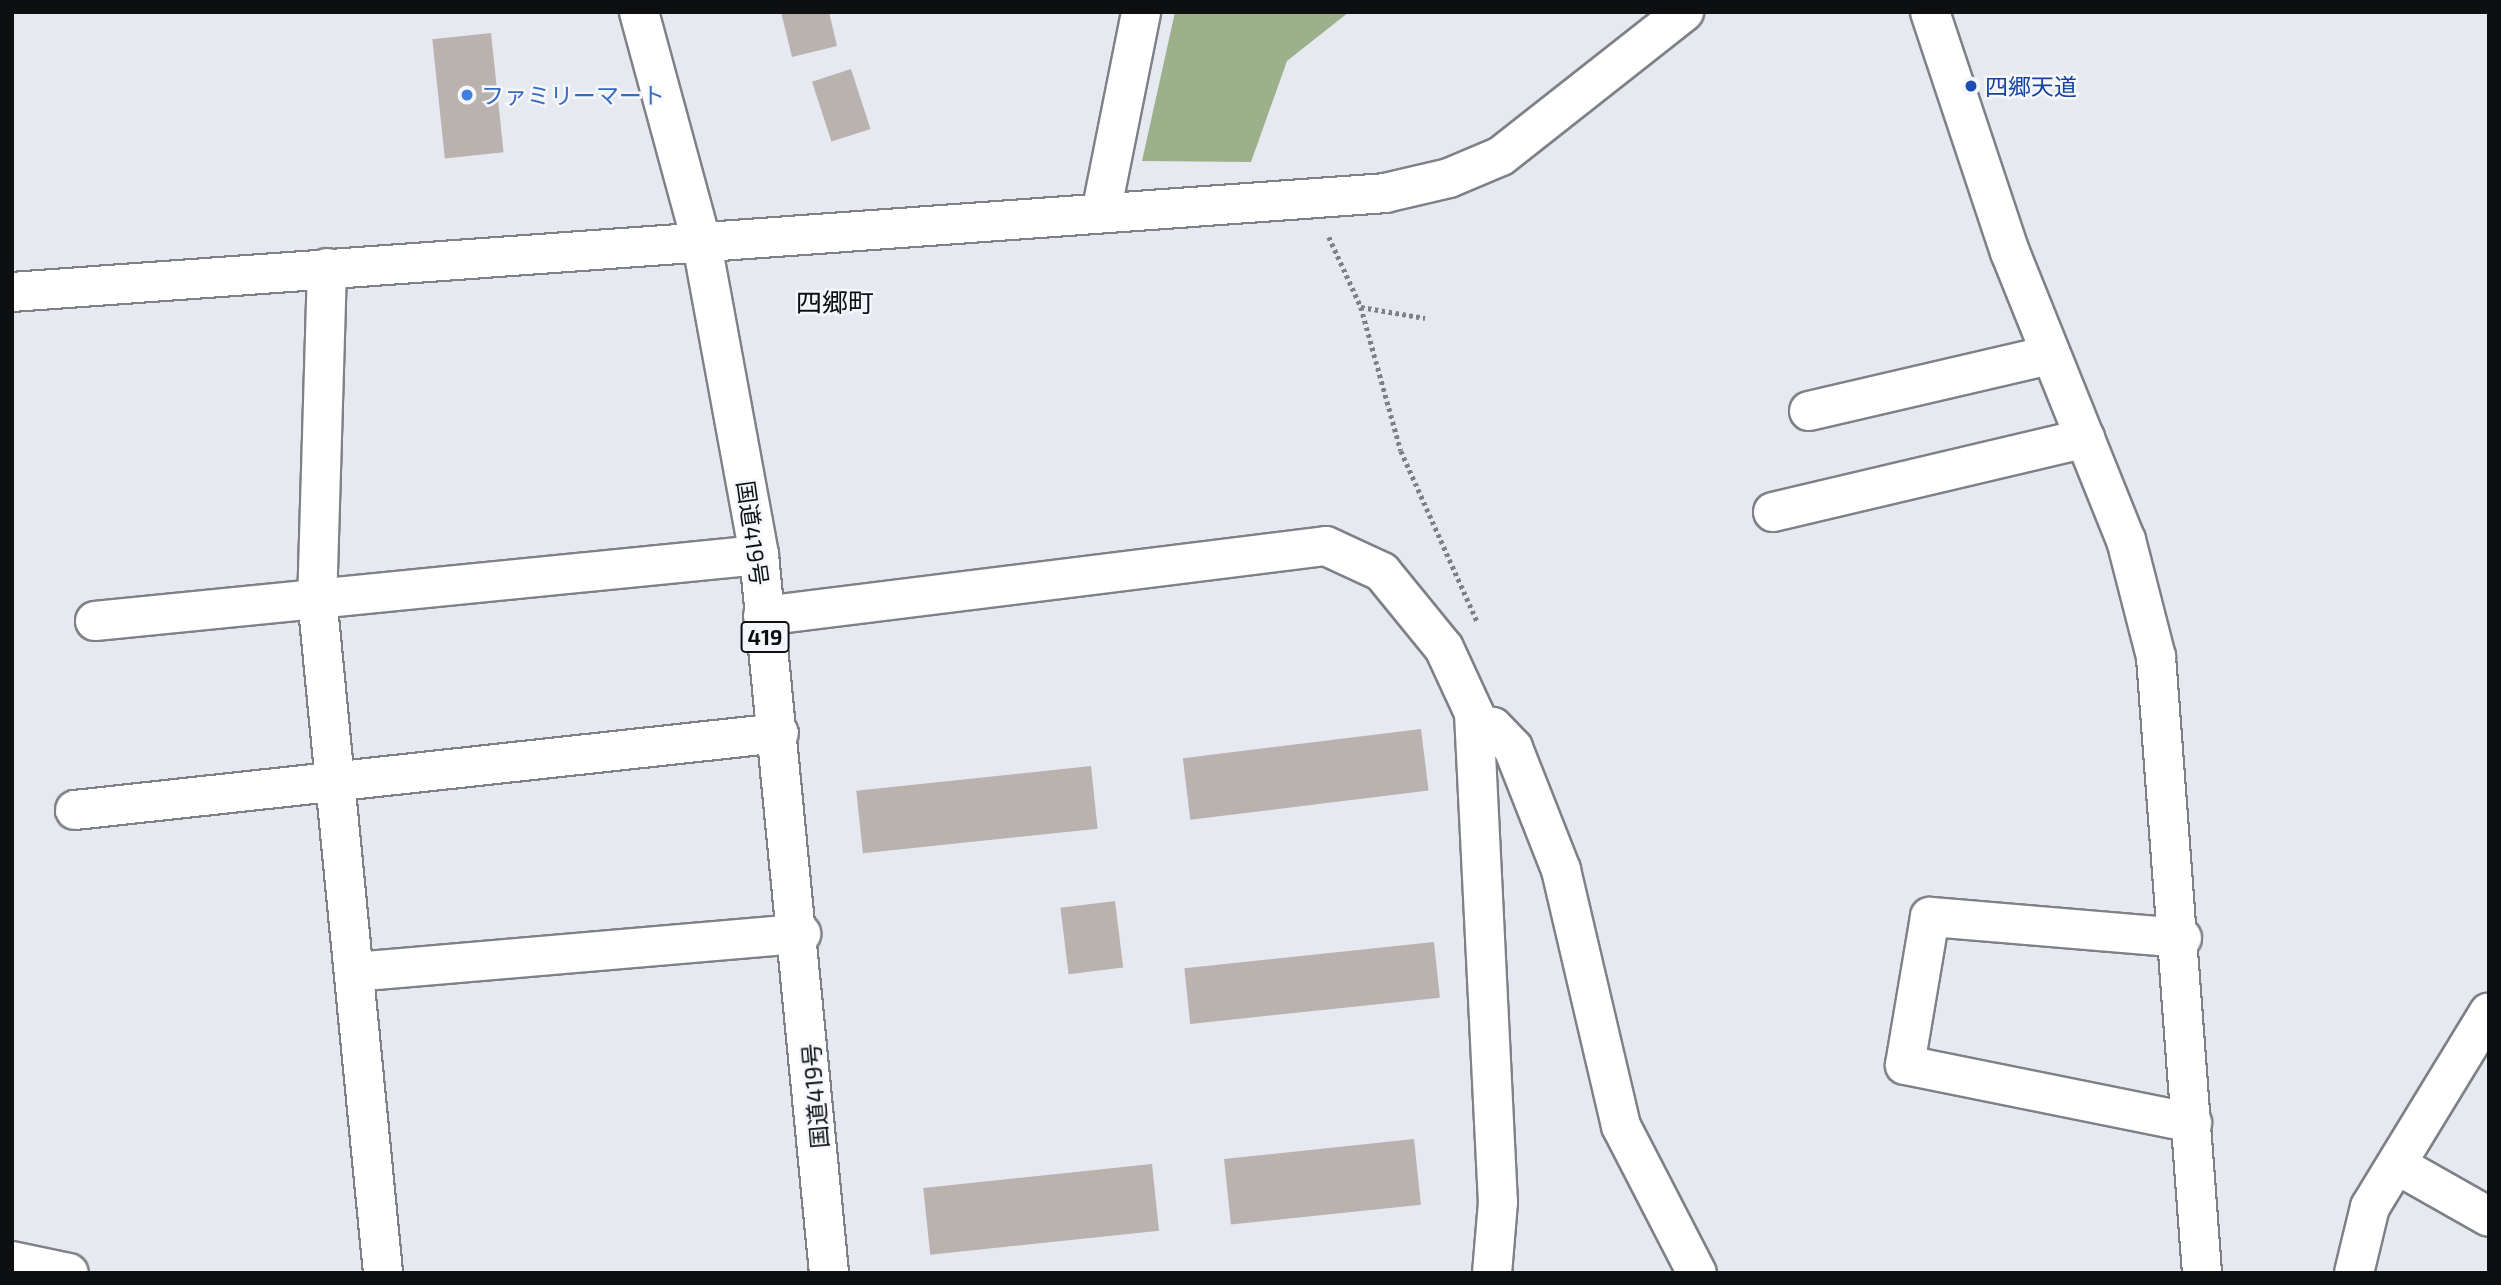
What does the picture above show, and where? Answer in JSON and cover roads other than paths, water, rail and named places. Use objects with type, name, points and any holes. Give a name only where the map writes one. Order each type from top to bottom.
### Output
[{"type":"main road","name":"国道419号","points":[[639,12],[702,244],[759,555],[763,617],[801,934],[829,1273]]},
{"type":"main road","points":[[1101,213],[1141,12]]},
{"type":"main road","points":[[12,292],[1101,213],[1322,202],[1449,178],[1501,156],[1684,12]]},
{"type":"main road","points":[[1930,12],[1959,114],[2049,355],[2126,540],[2156,657],[2182,938],[2202,1273]]},
{"type":"main road","points":[[327,268],[317,597],[332,783],[354,972],[383,1273]]},
{"type":"main road","points":[[1809,411],[2049,355]]},
{"type":"main road","points":[[1773,512],[2085,438]]},
{"type":"main road","points":[[763,617],[1326,546],[1382,572],[1444,648],[1475,723],[1498,1202],[1492,1273]]},
{"type":"main road","points":[[95,621],[759,555]]},
{"type":"main road","points":[[1475,723],[1493,727],[1513,748],[1561,870],[1621,1126],[1696,1273]]},
{"type":"main road","points":[[75,810],[779,733]]},
{"type":"main road","points":[[2182,938],[1930,917],[1905,1065],[2192,1123]]},
{"type":"main road","points":[[354,972],[801,934]]},
{"type":"main road","points":[[2354,1273],[2370,1207],[2399,1166],[2489,1012]]},
{"type":"main road","points":[[2399,1166],[2489,1217]]},
{"type":"main road","points":[[12,1261],[69,1273]]},
{"type":"place","name":"四郷天道","points":[[1971,86]]},
{"type":"place","name":"ファミリーマート","points":[[467,95]]},
{"type":"district","name":"四郷町","points":[[835,302]]}]
